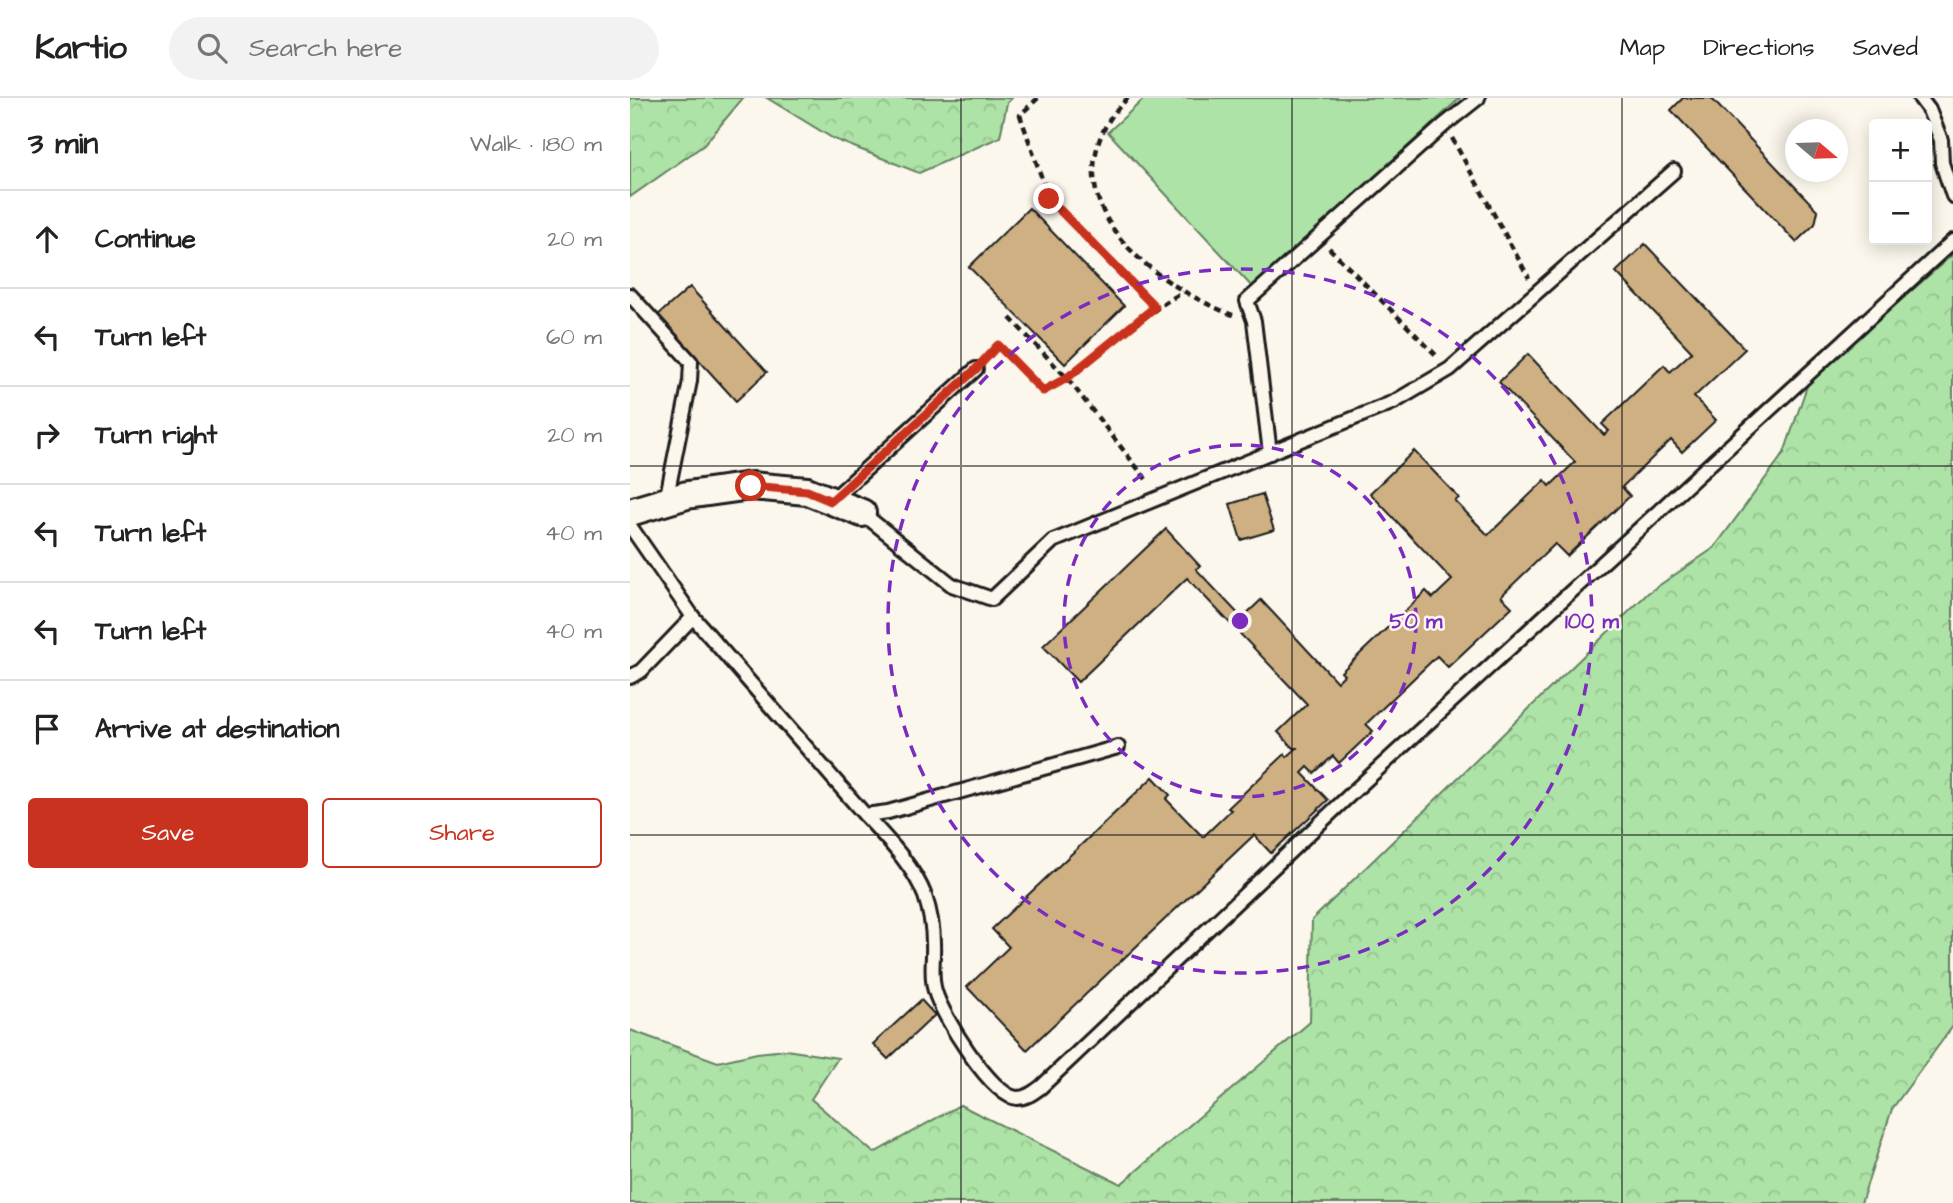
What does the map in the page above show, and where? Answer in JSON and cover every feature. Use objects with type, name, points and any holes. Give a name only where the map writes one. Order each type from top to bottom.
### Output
[{"type":"street","points":[[630,512],[687,495],[751,486],[807,491],[862,513]]},
{"type":"lane","points":[[1270,453],[1254,321],[1247,301],[1444,125],[1478,98]]},
{"type":"lane","points":[[1920,98],[1929,110],[1941,140],[1942,163],[1953,196]]},
{"type":"lane","points":[[862,513],[952,584],[992,599],[1053,541],[1394,402],[1450,369],[1674,172]]},
{"type":"lane","points":[[630,526],[693,617],[911,871],[924,895],[931,919],[931,971],[935,994],[965,1047],[990,1082],[1006,1095],[1017,1098],[1028,1096],[1041,1087],[1353,792],[1953,241]]},
{"type":"lane","points":[[630,295],[691,362],[690,381],[666,502]]},
{"type":"lane","points":[[831,501],[976,369]]},
{"type":"lane","points":[[630,677],[641,671],[693,617]]},
{"type":"lane","points":[[865,815],[888,812],[1118,747]]},
{"type":"path","points":[[1038,98],[1020,115],[1049,199],[1155,307]]},
{"type":"path","points":[[1128,98],[1106,123],[1097,144],[1093,173],[1098,200],[1112,229],[1154,272],[1222,310],[1254,321]]},
{"type":"path","points":[[1444,125],[1536,291]]},
{"type":"path","points":[[1319,237],[1450,369]]},
{"type":"path","points":[[976,369],[998,345],[1043,391],[1067,378],[1155,307],[1184,291]]},
{"type":"path","points":[[1010,318],[1067,378],[1159,497]]},
{"type":"green space","points":[[630,98],[743,98],[704,145],[630,197]]},
{"type":"green space","points":[[767,98],[1012,98],[1007,103],[1000,137],[919,173],[834,139]]},
{"type":"green space","points":[[1145,98],[1460,98],[1254,289],[1108,132]]},
{"type":"green space","points":[[1953,254],[1953,1026],[1892,1109],[1861,1203],[630,1203],[630,1030],[718,1062],[786,1050],[838,1058],[811,1099],[874,1153],[960,1105],[1121,1184],[1310,1022],[1312,920],[1648,593],[1714,548],[1784,453],[1808,383]]},
{"type":"building","points":[[1683,98],[1711,98],[1785,176],[1785,182],[1791,182],[1818,211],[1815,224],[1796,242],[1671,110]]},
{"type":"building","points":[[1029,208],[1124,306],[1065,364],[969,267]]},
{"type":"building","points":[[1645,244],[1745,349],[1694,397],[1716,420],[1682,452],[1671,440],[1622,487],[1630,496],[1567,556],[1555,544],[1501,596],[1512,607],[1448,667],[1437,656],[1366,724],[1373,731],[1339,763],[1333,756],[1314,773],[1308,767],[1302,773],[1328,800],[1271,853],[1254,835],[1027,1050],[967,987],[1009,947],[992,929],[1153,777],[1170,795],[1166,799],[1203,837],[1231,810],[1228,808],[1285,754],[1287,757],[1297,748],[1293,748],[1278,732],[1307,704],[1187,578],[1078,682],[1043,646],[1166,529],[1200,566],[1196,569],[1242,618],[1261,600],[1337,682],[1344,675],[1341,672],[1426,591],[1433,598],[1452,580],[1370,493],[1414,451],[1459,498],[1455,501],[1488,535],[1545,480],[1550,486],[1575,462],[1499,382],[1528,354],[1604,435],[1609,431],[1602,424],[1664,365],[1670,372],[1692,352],[1616,272]]},
{"type":"building","points":[[690,287],[767,372],[736,401],[658,315]]},
{"type":"building","points":[[1262,494],[1274,530],[1241,540],[1230,504]]},
{"type":"building","points":[[921,1000],[935,1015],[888,1059],[873,1044]]},
{"type":"route","points":[[751,486],[807,491],[831,501],[976,369],[998,345],[1043,391],[1067,378],[1155,307],[1049,199]]}]
